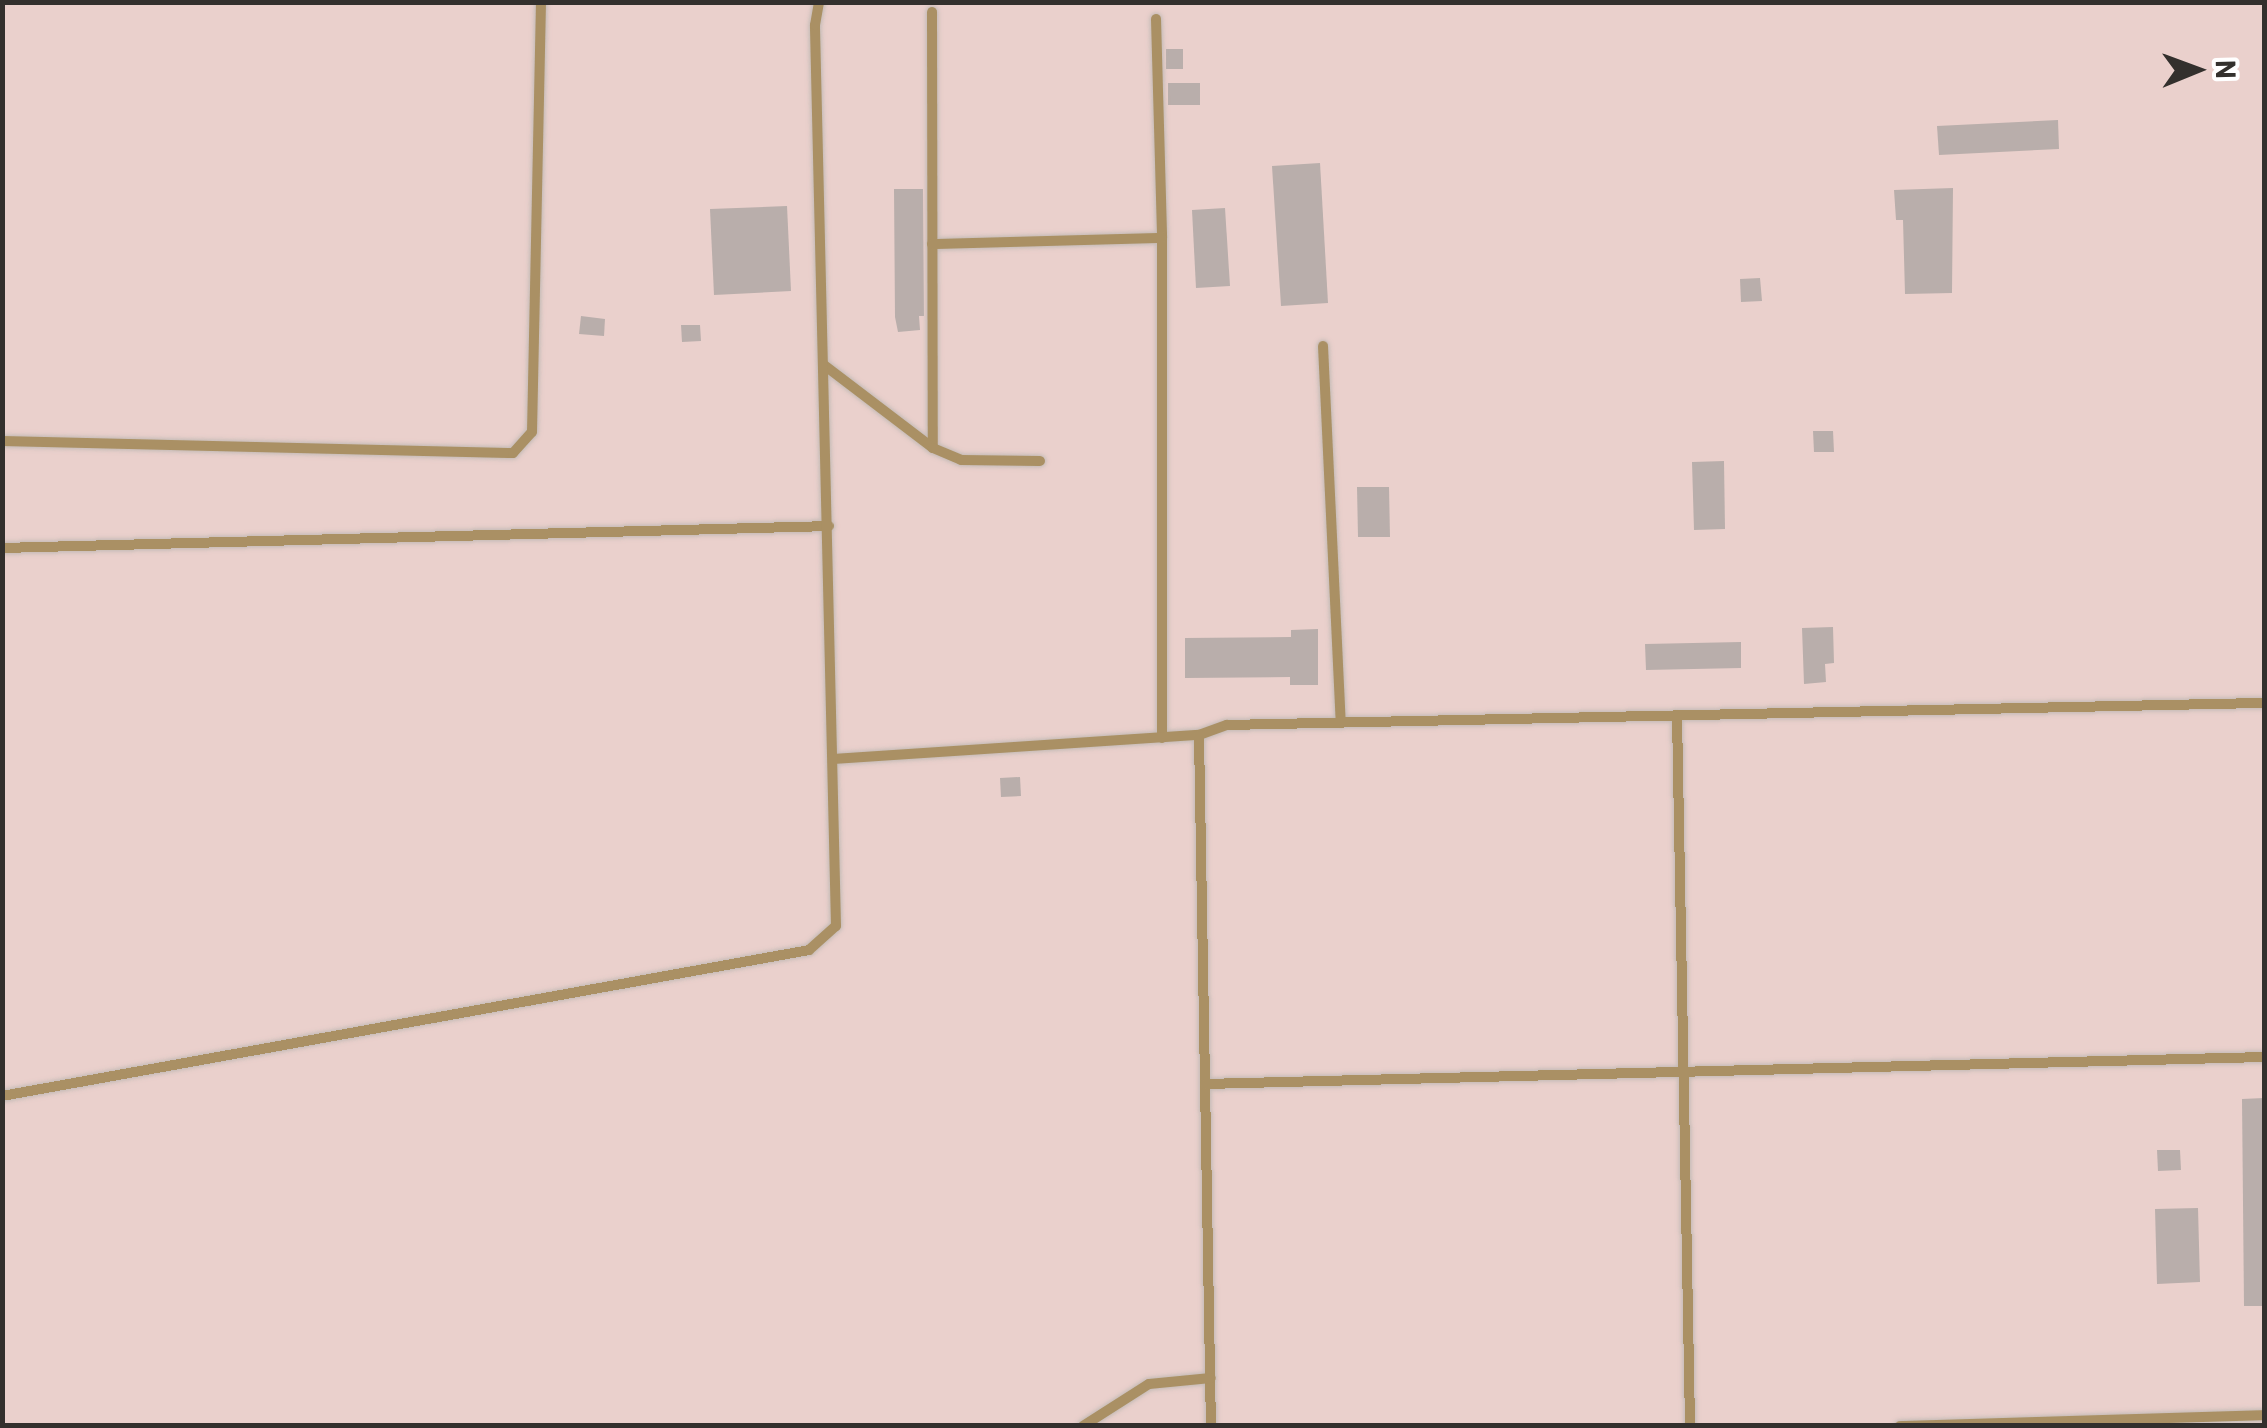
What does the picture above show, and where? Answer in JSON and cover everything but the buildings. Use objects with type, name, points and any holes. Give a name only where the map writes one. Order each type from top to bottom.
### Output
[{"type":"lane","points":[[2,442],[513,454],[532,432],[541,2]]},
{"type":"lane","points":[[2,1096],[809,950],[836,926],[815,25],[819,2]]},
{"type":"lane","points":[[932,12],[933,448]]},
{"type":"lane","points":[[1156,19],[1162,238],[1162,738]]},
{"type":"lane","points":[[932,244],[1162,238]]},
{"type":"lane","points":[[1323,346],[1341,722]]},
{"type":"lane","points":[[824,365],[933,448],[961,460],[1040,461]]},
{"type":"lane","points":[[2,548],[829,526]]},
{"type":"lane","points":[[833,759],[1199,736],[1227,724],[2264,704]]},
{"type":"lane","points":[[1677,715],[1690,1426]]},
{"type":"lane","points":[[1199,736],[1212,1426]]},
{"type":"lane","points":[[1206,1084],[2264,1057]]},
{"type":"lane","points":[[1082,1426],[1149,1384],[1210,1378]]},
{"type":"lane","points":[[1900,1426],[2250,1421],[2264,1416]]},
{"type":"shaded area","points":[[3,3],[2264,3],[2264,1425],[3,1425]]}]
